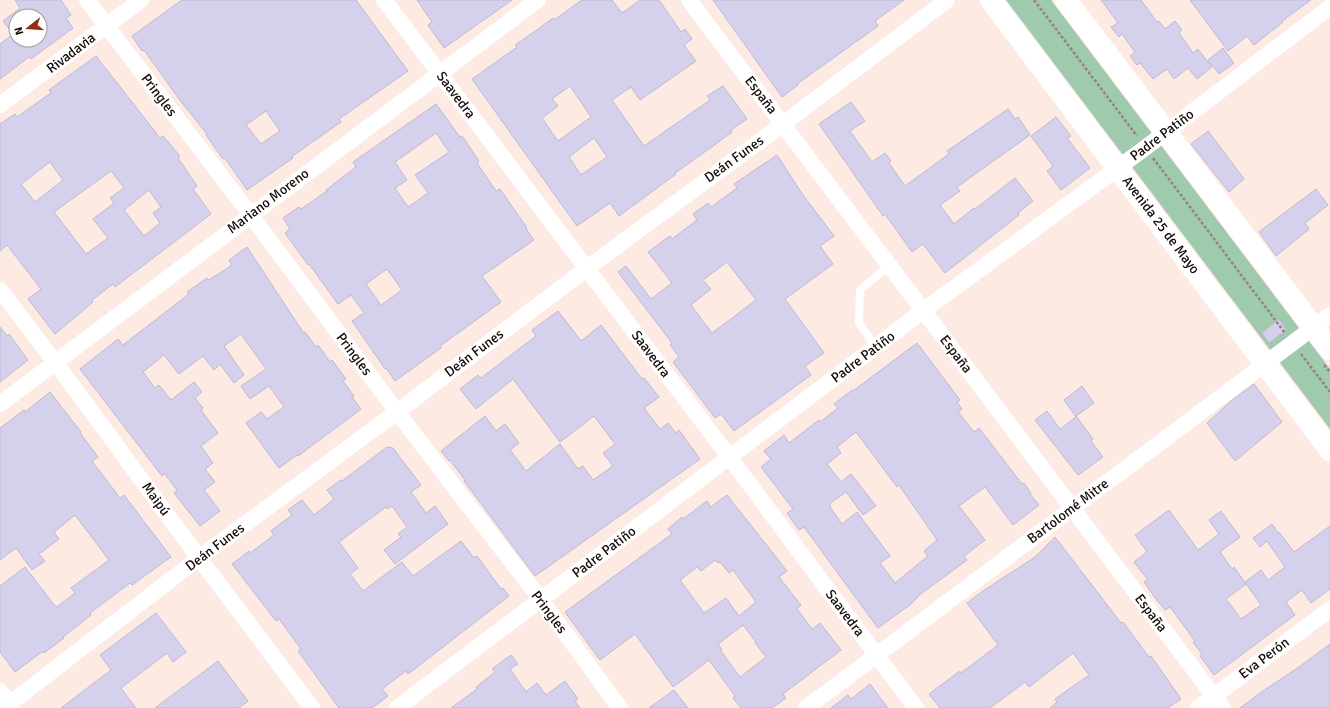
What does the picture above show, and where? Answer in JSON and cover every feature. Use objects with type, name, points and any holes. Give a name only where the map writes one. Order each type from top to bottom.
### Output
[{"type":"main road","name":"Avenida 25 de Mayo","points":[[991,0],[1330,450]]},
{"type":"main road","points":[[1066,0],[1166,132],[1322,321],[1330,349]]},
{"type":"street","name":"Pringles","points":[[87,0],[250,214],[620,708]]},
{"type":"street","name":"Rivadavia","points":[[0,105],[141,0]]},
{"type":"street","name":"Saavedra","points":[[384,0],[730,458],[916,708]]},
{"type":"street","name":"Mariano Moreno","points":[[0,404],[250,214],[538,0]]},
{"type":"street","name":"España","points":[[689,0],[1218,702]]},
{"type":"street","name":"Deán Funes","points":[[6,703],[397,412],[586,268],[783,124],[947,0]]},
{"type":"street","name":"Padre Patiño","points":[[397,708],[923,311],[1145,148],[1330,7]]},
{"type":"street","name":"Maipú","points":[[0,290],[312,708]]},
{"type":"street","name":"Bartolomé Mitre","points":[[806,708],[1322,321]]},
{"type":"street","name":"Eva Perón","points":[[1198,708],[1218,702],[1330,609]]},
{"type":"lane","points":[[876,347],[859,323],[860,290],[889,266]]},
{"type":"path","points":[[1034,0],[1330,392]]},
{"type":"green space","points":[[1006,0],[1051,0],[1330,369],[1330,429]]},
{"type":"building","points":[[15,0],[61,0],[71,15],[66,18],[73,28],[48,46],[48,8],[20,8]]},
{"type":"building","points":[[182,0],[356,0],[408,71],[339,119],[341,122],[247,190],[225,158],[223,159],[206,135],[207,134],[132,36]],"holes":[[[266,111],[280,131],[261,144],[246,125]]]},
{"type":"building","points":[[417,0],[512,0],[444,48],[428,25],[432,22]]},
{"type":"building","points":[[582,0],[612,0],[622,13],[640,0],[659,0],[681,32],[685,29],[692,39],[684,45],[696,61],[640,100],[631,87],[612,100],[644,146],[710,100],[707,96],[723,86],[747,119],[731,130],[732,132],[619,216],[610,203],[577,226],[472,79],[517,47],[515,45],[553,18],[554,20]],"holes":[[[570,86],[591,117],[558,141],[542,118],[558,106],[552,99]],[[594,138],[607,157],[581,175],[569,157]]]},
{"type":"building","points":[[713,0],[904,0],[875,21],[878,26],[797,84],[798,85],[782,97]]},
{"type":"building","points":[[1101,0],[1141,0],[1157,22],[1159,21],[1165,29],[1175,21],[1182,30],[1179,33],[1193,53],[1198,49],[1212,67],[1197,79],[1188,68],[1174,79],[1167,69],[1153,79],[1140,63],[1137,65],[1130,56],[1135,52],[1122,34],[1119,37],[1111,27],[1118,23]]},
{"type":"building","points":[[1190,0],[1311,0],[1282,21],[1283,22],[1254,45],[1247,36],[1228,51]]},
{"type":"building","points":[[8,17],[8,28],[3,21]]},
{"type":"building","points":[[8,38],[8,48],[46,48],[31,59],[29,57],[0,79],[0,44]]},
{"type":"building","points":[[1223,48],[1234,63],[1219,74],[1208,60]]},
{"type":"building","points":[[96,56],[160,138],[163,136],[180,156],[178,158],[197,186],[193,189],[211,214],[115,287],[113,284],[92,300],[93,302],[55,334],[28,299],[41,289],[7,245],[0,251],[0,124],[15,114],[17,117],[51,93],[49,90]],"holes":[[[50,162],[63,180],[35,202],[21,184]],[[111,171],[124,188],[110,198],[114,203],[93,219],[108,238],[86,254],[54,212]],[[149,190],[161,207],[153,213],[160,223],[144,236],[124,210]]]},
{"type":"building","points":[[851,102],[865,121],[850,131],[872,162],[885,153],[891,161],[889,163],[905,186],[949,154],[947,151],[1008,109],[1015,119],[1018,117],[1030,135],[957,187],[960,191],[940,205],[954,224],[1015,178],[1033,201],[1018,213],[1019,215],[945,273],[923,244],[912,252],[885,214],[883,216],[819,124]]},
{"type":"building","points":[[436,104],[460,137],[462,136],[479,161],[477,163],[496,191],[500,189],[534,240],[482,276],[501,302],[395,381],[352,321],[364,313],[351,295],[338,304],[285,233],[290,229],[283,218],[299,207],[301,209],[327,191],[326,190],[356,167],[353,162]],"holes":[[[436,133],[449,152],[415,175],[428,193],[408,207],[395,188],[407,180],[395,162]],[[387,269],[402,290],[381,305],[366,284]]]},
{"type":"building","points":[[1056,117],[1071,136],[1067,138],[1090,168],[1061,190],[1047,171],[1053,166],[1031,136]]},
{"type":"building","points":[[1208,131],[1244,179],[1229,192],[1191,144]]},
{"type":"building","points":[[777,155],[803,195],[834,236],[820,246],[833,264],[785,299],[824,353],[805,366],[811,375],[734,431],[721,414],[715,418],[673,362],[679,357],[670,345],[672,343],[618,272],[626,266],[651,299],[672,283],[648,252],[670,236],[672,239],[697,220],[693,214],[708,203],[711,207],[737,188],[734,184]],"holes":[[[727,262],[756,300],[712,333],[691,305],[711,289],[703,280]]]},
{"type":"building","points":[[1316,189],[1328,205],[1305,223],[1309,229],[1276,256],[1259,232]]},
{"type":"building","points":[[247,247],[303,332],[305,332],[316,347],[318,345],[330,362],[332,360],[346,379],[343,381],[361,409],[298,456],[297,455],[279,468],[246,423],[261,412],[267,419],[284,407],[269,386],[250,399],[241,386],[266,369],[241,334],[224,346],[244,375],[234,383],[220,364],[214,370],[203,356],[179,374],[164,355],[143,372],[155,388],[159,385],[171,400],[194,382],[202,392],[195,398],[203,408],[201,410],[218,433],[201,446],[213,463],[205,469],[215,482],[204,490],[220,511],[200,526],[174,493],[177,490],[164,473],[162,476],[80,369],[118,339],[123,345],[189,294],[187,292],[207,278],[209,280],[232,265],[229,260]]},
{"type":"building","points":[[558,311],[581,341],[601,325],[642,379],[644,378],[659,397],[644,408],[660,429],[668,423],[676,433],[679,430],[700,459],[535,576],[450,460],[449,461],[441,451],[485,416],[496,431],[505,424],[519,443],[510,450],[526,471],[560,444],[578,469],[583,466],[593,480],[613,466],[603,453],[615,444],[594,416],[560,442],[513,379],[476,409],[460,389],[478,375],[481,378],[536,336],[532,330]]},
{"type":"building","points":[[1279,319],[1286,330],[1269,343],[1262,333]]},
{"type":"building","points":[[0,327],[7,336],[9,334],[28,360],[0,382]]},
{"type":"building","points":[[917,343],[960,400],[957,402],[962,409],[958,412],[974,432],[979,428],[1022,484],[1024,483],[1031,493],[1030,494],[1039,505],[1013,525],[985,487],[959,506],[985,540],[964,556],[967,560],[878,628],[804,527],[799,530],[787,513],[793,509],[761,467],[771,459],[764,451],[784,435],[789,443],[819,420],[820,422],[838,408],[834,404],[852,390],[853,391]],"holes":[[[856,432],[897,487],[899,485],[937,540],[924,551],[928,556],[895,583],[880,563],[890,556],[857,512],[842,524],[829,504],[846,492],[863,515],[876,506],[851,474],[841,482],[827,464],[841,453],[837,447]]]},
{"type":"building","points":[[1254,384],[1282,422],[1235,461],[1207,423],[1231,401]]},
{"type":"building","points":[[1082,386],[1094,403],[1076,416],[1093,439],[1091,441],[1103,457],[1078,475],[1035,420],[1047,411],[1060,429],[1076,417],[1064,400]]},
{"type":"building","points":[[50,392],[98,457],[92,461],[120,498],[124,495],[171,557],[132,585],[130,583],[90,613],[91,615],[63,637],[64,638],[44,653],[43,651],[15,672],[0,652],[0,586],[25,567],[57,607],[75,593],[71,588],[109,560],[75,515],[54,532],[59,539],[39,554],[45,561],[32,570],[16,548],[0,560],[0,428],[24,410],[25,412]]},
{"type":"building","points":[[387,447],[393,448],[421,485],[411,492],[426,513],[435,506],[448,524],[395,564],[384,550],[401,537],[398,534],[407,527],[392,506],[388,509],[386,507],[339,542],[358,568],[350,574],[363,591],[402,562],[413,576],[461,541],[474,558],[477,556],[501,589],[503,588],[509,596],[408,674],[406,671],[382,689],[388,696],[372,708],[339,708],[298,651],[301,649],[279,619],[276,621],[232,564],[274,535],[271,531],[292,515],[288,510],[302,500],[314,515],[334,499],[327,490],[341,480],[342,481]]},
{"type":"building","points":[[727,495],[787,571],[779,577],[801,605],[797,609],[812,629],[820,623],[841,650],[783,694],[786,698],[772,708],[741,708],[733,698],[735,696],[709,660],[673,687],[635,634],[600,660],[565,612],[672,534],[668,529],[682,517],[683,519],[707,501],[711,507]],"holes":[[[715,560],[718,563],[720,562],[729,573],[733,570],[756,602],[739,616],[726,598],[704,613],[680,580],[697,567],[701,571]],[[743,625],[766,657],[740,677],[721,651],[722,650],[718,644]]]},
{"type":"building","points":[[1169,510],[1198,550],[1219,534],[1209,520],[1221,511],[1240,537],[1220,552],[1232,569],[1234,567],[1246,584],[1226,599],[1241,619],[1261,605],[1245,582],[1261,570],[1268,580],[1285,567],[1267,541],[1260,547],[1253,538],[1272,524],[1294,552],[1330,526],[1330,589],[1311,603],[1302,590],[1286,602],[1295,615],[1214,675],[1200,656],[1202,654],[1193,642],[1195,641],[1170,607],[1165,610],[1156,599],[1144,582],[1148,580],[1134,562],[1147,552],[1135,535]]},
{"type":"building","points":[[1055,537],[1121,623],[1123,622],[1149,657],[1151,656],[1181,699],[1168,708],[1050,708],[1057,702],[1055,699],[1089,675],[1073,653],[1029,687],[1025,682],[990,708],[940,708],[929,694],[960,671],[961,673],[998,645],[967,603],[1035,557]]},
{"type":"building","points":[[156,613],[186,652],[173,662],[167,653],[121,688],[136,708],[61,708],[111,670],[100,655]]},
{"type":"building","points":[[1330,644],[1330,708],[1240,708],[1299,667]]},
{"type":"building","points":[[511,655],[518,664],[510,669],[526,692],[537,683],[546,695],[565,681],[578,699],[575,701],[580,708],[451,708],[477,689],[476,687],[495,672],[492,669]]},
{"type":"building","points":[[218,661],[248,701],[239,708],[155,708]]},
{"type":"building","points":[[870,684],[888,708],[831,708],[848,695],[851,699]]},
{"type":"building","points":[[674,690],[688,708],[649,708]]}]
